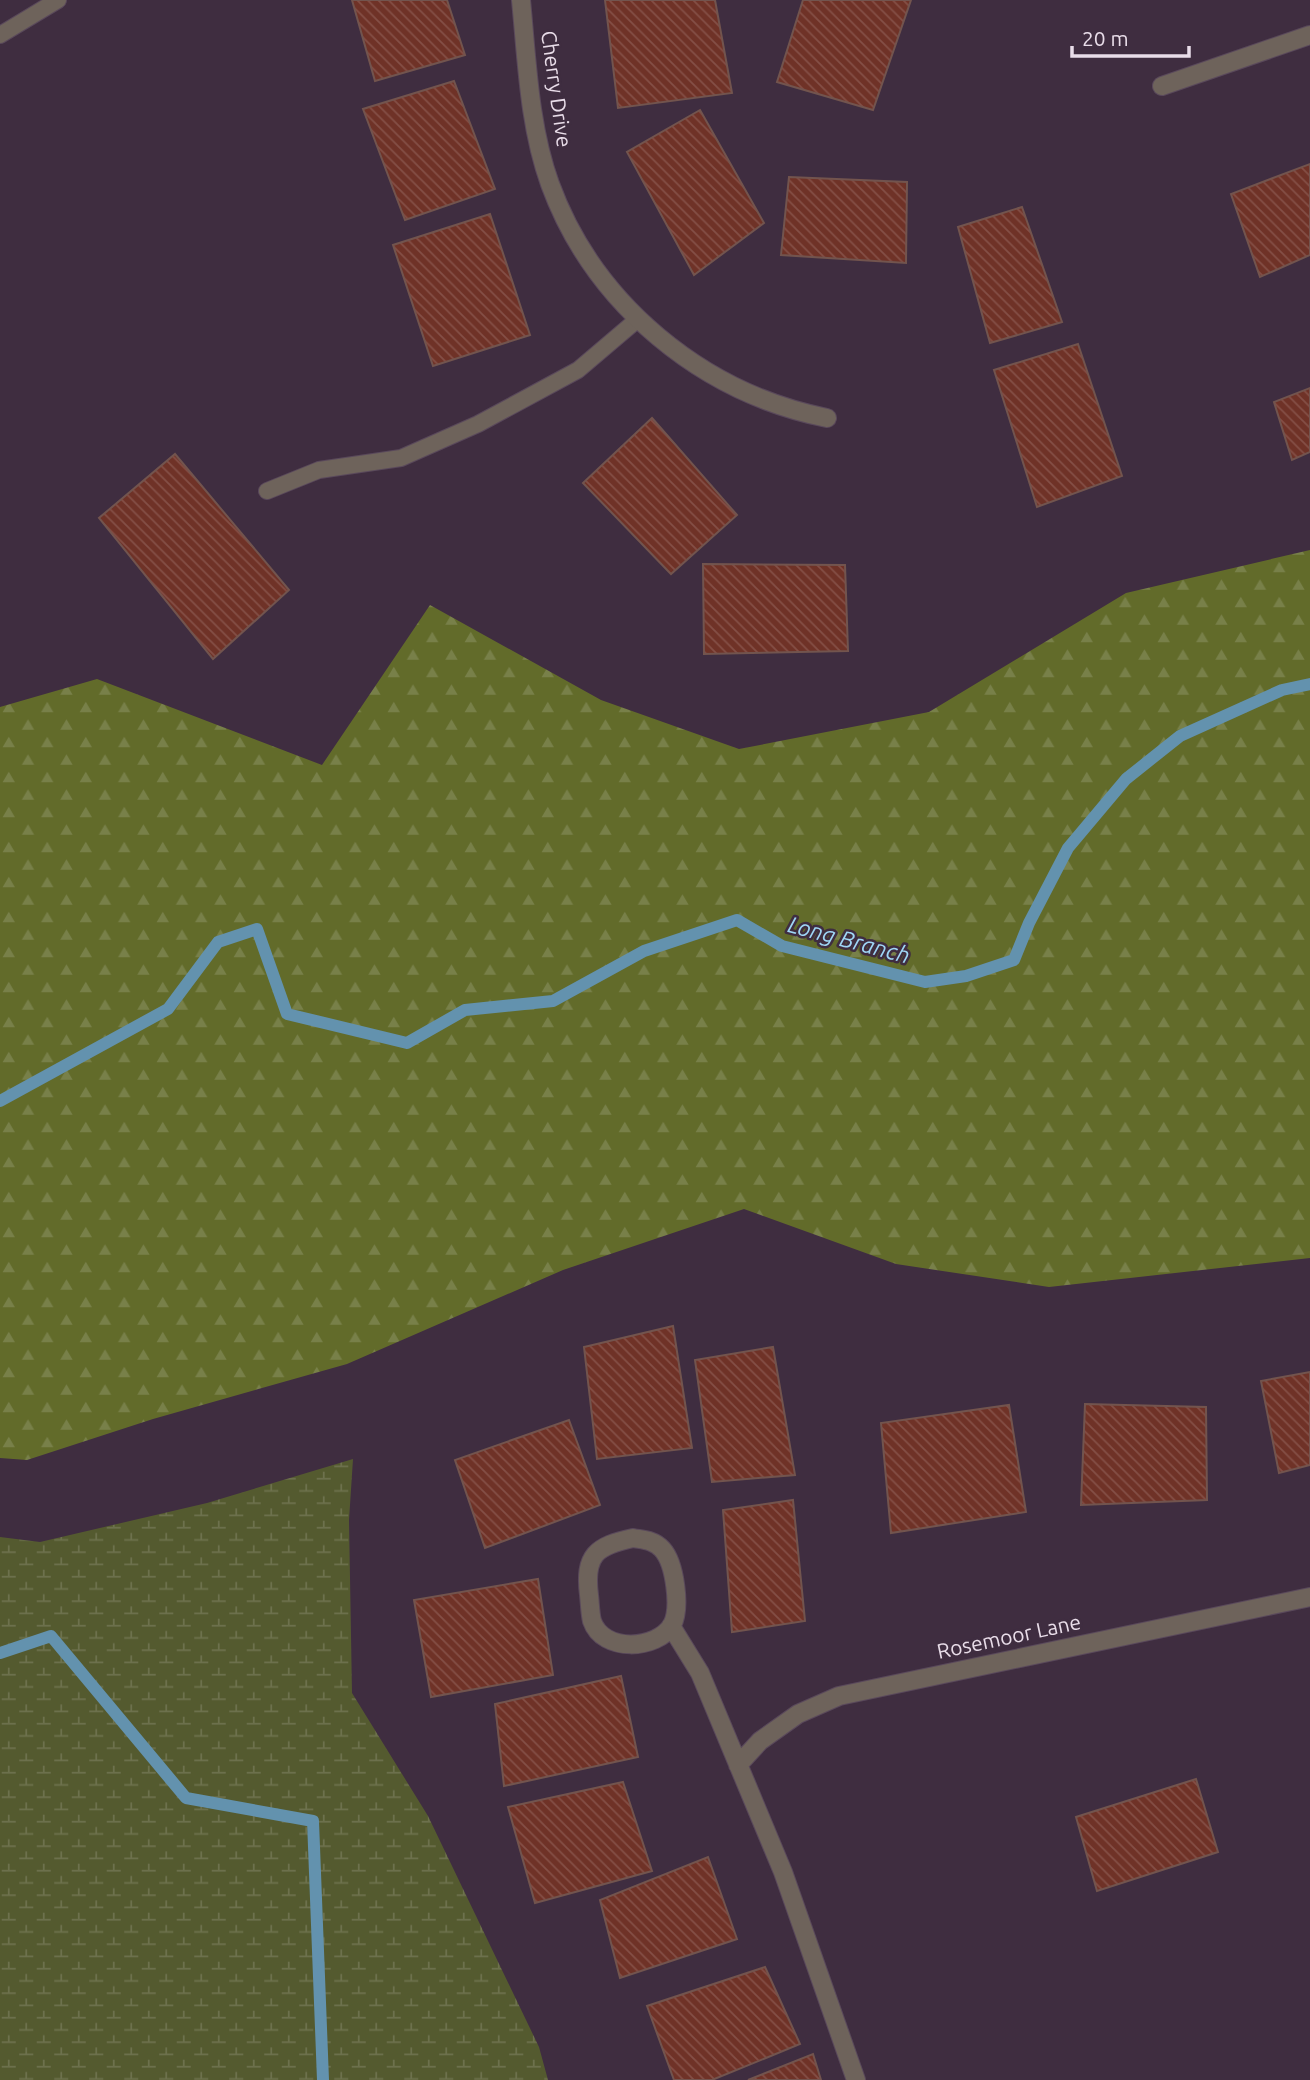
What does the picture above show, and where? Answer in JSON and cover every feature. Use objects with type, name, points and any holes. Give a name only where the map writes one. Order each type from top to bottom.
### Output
[{"type":"street","name":"Cherry Drive","points":[[521,0],[534,125],[550,183],[574,238],[608,287],[638,319],[694,364],[745,392],[807,414],[827,418]]},
{"type":"street","points":[[1162,86],[1310,35]]},
{"type":"street","points":[[633,1538],[653,1542],[662,1549],[672,1563],[677,1611],[671,1626],[659,1637],[628,1645],[612,1643],[602,1636],[592,1622],[586,1575],[593,1555],[608,1543],[633,1538]]},
{"type":"street","name":"Rosemoor Lane","points":[[738,1765],[760,1741],[797,1714],[839,1696],[1310,1597]]},
{"type":"street","points":[[671,1626],[700,1673],[783,1872],[856,2080]]},
{"type":"lane","points":[[0,35],[58,0]]},
{"type":"lane","points":[[267,491],[319,470],[401,458],[478,424],[578,370],[638,319]]},
{"type":"green space","points":[[1310,550],[1310,1258],[1049,1287],[896,1264],[744,1209],[563,1270],[347,1364],[153,1419],[27,1460],[0,1458],[0,707],[97,679],[322,765],[430,605],[601,700],[739,749],[929,712],[1126,593]]},
{"type":"green space","points":[[353,1459],[349,1520],[352,1693],[428,1816],[539,2047],[548,2080],[0,2080],[0,1537],[40,1542],[207,1503]]},
{"type":"building","points":[[352,0],[447,0],[465,55],[375,81]]},
{"type":"building","points":[[605,0],[715,0],[732,93],[618,108]]},
{"type":"building","points":[[803,0],[911,0],[873,110],[777,82]]},
{"type":"building","points":[[454,81],[495,189],[405,220],[363,109]]},
{"type":"building","points":[[700,110],[764,223],[694,275],[627,152]]},
{"type":"building","points":[[1310,164],[1310,255],[1260,277],[1231,194]]},
{"type":"building","points":[[789,177],[907,182],[906,263],[781,255]]},
{"type":"building","points":[[1022,207],[1062,322],[990,343],[958,227]]},
{"type":"building","points":[[490,214],[530,335],[433,366],[393,245]]},
{"type":"building","points":[[1078,344],[1122,476],[1037,507],[994,370]]},
{"type":"building","points":[[1310,388],[1310,452],[1292,460],[1274,402]]},
{"type":"building","points":[[652,418],[737,515],[671,574],[583,483]]},
{"type":"building","points":[[175,454],[289,590],[213,659],[99,518]]},
{"type":"building","points":[[703,564],[845,565],[848,651],[704,654]]},
{"type":"building","points":[[673,1326],[692,1448],[597,1459],[584,1347]]},
{"type":"building","points":[[773,1347],[795,1475],[712,1482],[695,1360]]},
{"type":"building","points":[[1310,1372],[1310,1465],[1279,1473],[1261,1381]]},
{"type":"building","points":[[1085,1404],[1206,1407],[1207,1500],[1081,1505]]},
{"type":"building","points":[[1009,1405],[1026,1512],[891,1533],[881,1423]]},
{"type":"building","points":[[569,1420],[600,1505],[485,1548],[455,1460]]},
{"type":"building","points":[[793,1500],[805,1621],[732,1632],[723,1510]]},
{"type":"building","points":[[538,1579],[553,1675],[431,1697],[414,1600]]},
{"type":"building","points":[[621,1676],[638,1757],[504,1786],[495,1704]]},
{"type":"building","points":[[1196,1779],[1218,1852],[1097,1891],[1076,1817]]},
{"type":"building","points":[[623,1782],[652,1871],[535,1903],[508,1807]]},
{"type":"building","points":[[708,1857],[737,1939],[620,1978],[600,1900]]},
{"type":"building","points":[[765,1967],[800,2044],[712,2080],[674,2080],[647,2006]]},
{"type":"building","points":[[813,2054],[821,2080],[748,2080]]},
{"type":"waterway","name":"Long Branch","points":[[0,1101],[168,1009],[218,942],[257,929],[287,1014],[407,1043],[465,1010],[553,1001],[644,951],[737,920],[782,946],[925,982],[966,976],[1014,960],[1029,923],[1068,848],[1126,779],[1180,736],[1282,690],[1310,684]]},
{"type":"waterway","points":[[0,1653],[51,1636],[186,1798],[313,1821],[323,2080]]}]
